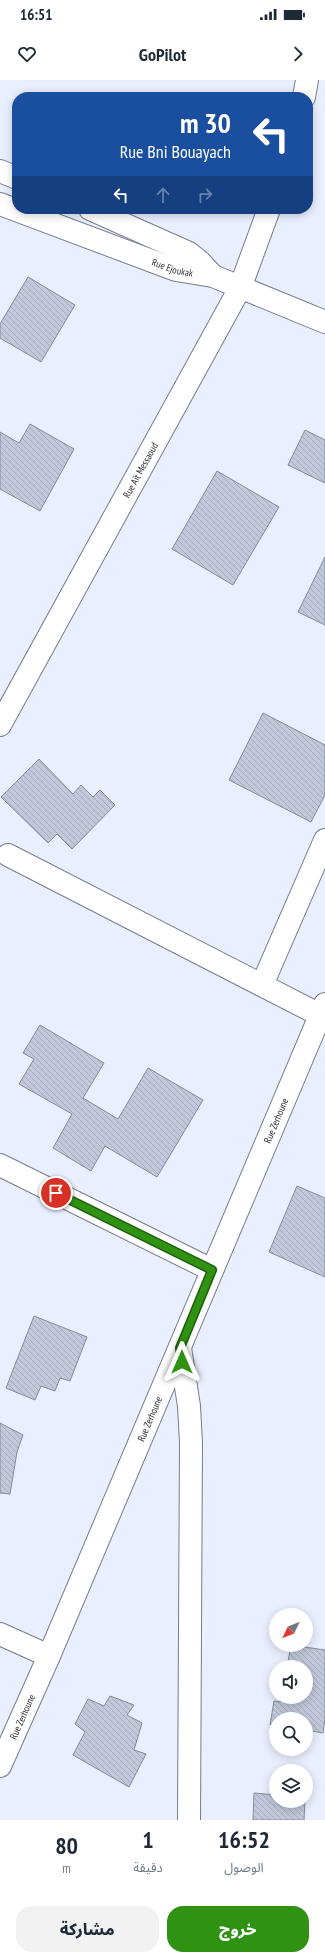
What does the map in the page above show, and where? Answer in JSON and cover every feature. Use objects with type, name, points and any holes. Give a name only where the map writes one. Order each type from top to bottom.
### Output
[{"type":"street","points":[[305,92],[307,80]]},
{"type":"street","points":[[0,171],[12,176]]},
{"type":"street","name":"Rue Ejoukak","points":[[0,204],[12,208]]},
{"type":"street","name":"Rue Ejoukak","points":[[27,214],[176,270],[213,276]]},
{"type":"street","name":"Rue Ejoukak","points":[[101,214],[189,253],[200,261],[213,276]]},
{"type":"street","name":"Rue Aït Messaoud","points":[[0,725],[240,288],[267,214]]},
{"type":"street","points":[[213,276],[325,322]]},
{"type":"street","points":[[262,985],[325,840]]},
{"type":"street","points":[[8,855],[262,985],[322,1010]]},
{"type":"street","name":"Rue Zerhoune","points":[[0,1766],[49,1656],[322,1010]]},
{"type":"street","points":[[0,1165],[212,1270]]},
{"type":"street","points":[[180,1348],[189,1406],[191,1443],[189,1820]]},
{"type":"street","points":[[0,1634],[49,1656]]},
{"type":"building","points":[[28,277],[75,305],[41,362],[0,338],[0,324]]},
{"type":"building","points":[[30,424],[74,449],[40,511],[0,489],[0,432],[19,443]]},
{"type":"building","points":[[305,430],[325,440],[325,483],[288,465]]},
{"type":"building","points":[[217,471],[279,507],[233,585],[172,549]]},
{"type":"building","points":[[325,557],[325,625],[298,612]]},
{"type":"building","points":[[263,713],[325,745],[325,795],[311,822],[229,780]]},
{"type":"building","points":[[39,759],[73,794],[81,785],[93,797],[100,790],[115,805],[72,849],[57,834],[48,843],[1,797]]},
{"type":"building","points":[[40,1025],[104,1063],[83,1098],[118,1119],[148,1068],[203,1100],[157,1177],[105,1146],[91,1171],[53,1148],[72,1114],[19,1084],[34,1059],[23,1053]]},
{"type":"building","points":[[297,1186],[325,1198],[325,1277],[269,1252]]},
{"type":"building","points":[[34,1316],[87,1337],[70,1381],[60,1378],[55,1391],[41,1386],[35,1400],[6,1388]]},
{"type":"building","points":[[0,1423],[23,1435],[17,1452],[10,1494],[0,1493]]},
{"type":"building","points":[[313,1648],[325,1650],[325,1719],[323,1733],[313,1731],[313,1712],[272,1712],[274,1704],[313,1704],[313,1660],[288,1660],[290,1652],[313,1652]]},
{"type":"building","points":[[110,1696],[134,1705],[127,1715],[142,1723],[134,1750],[146,1754],[129,1787],[73,1755],[85,1732],[75,1724],[88,1699],[104,1706]]},
{"type":"building","points":[[254,1793],[269,1794],[269,1808],[305,1808],[304,1820],[253,1820]]},
{"type":"route","points":[[56,1193],[212,1270],[180,1348],[182,1362]]}]
